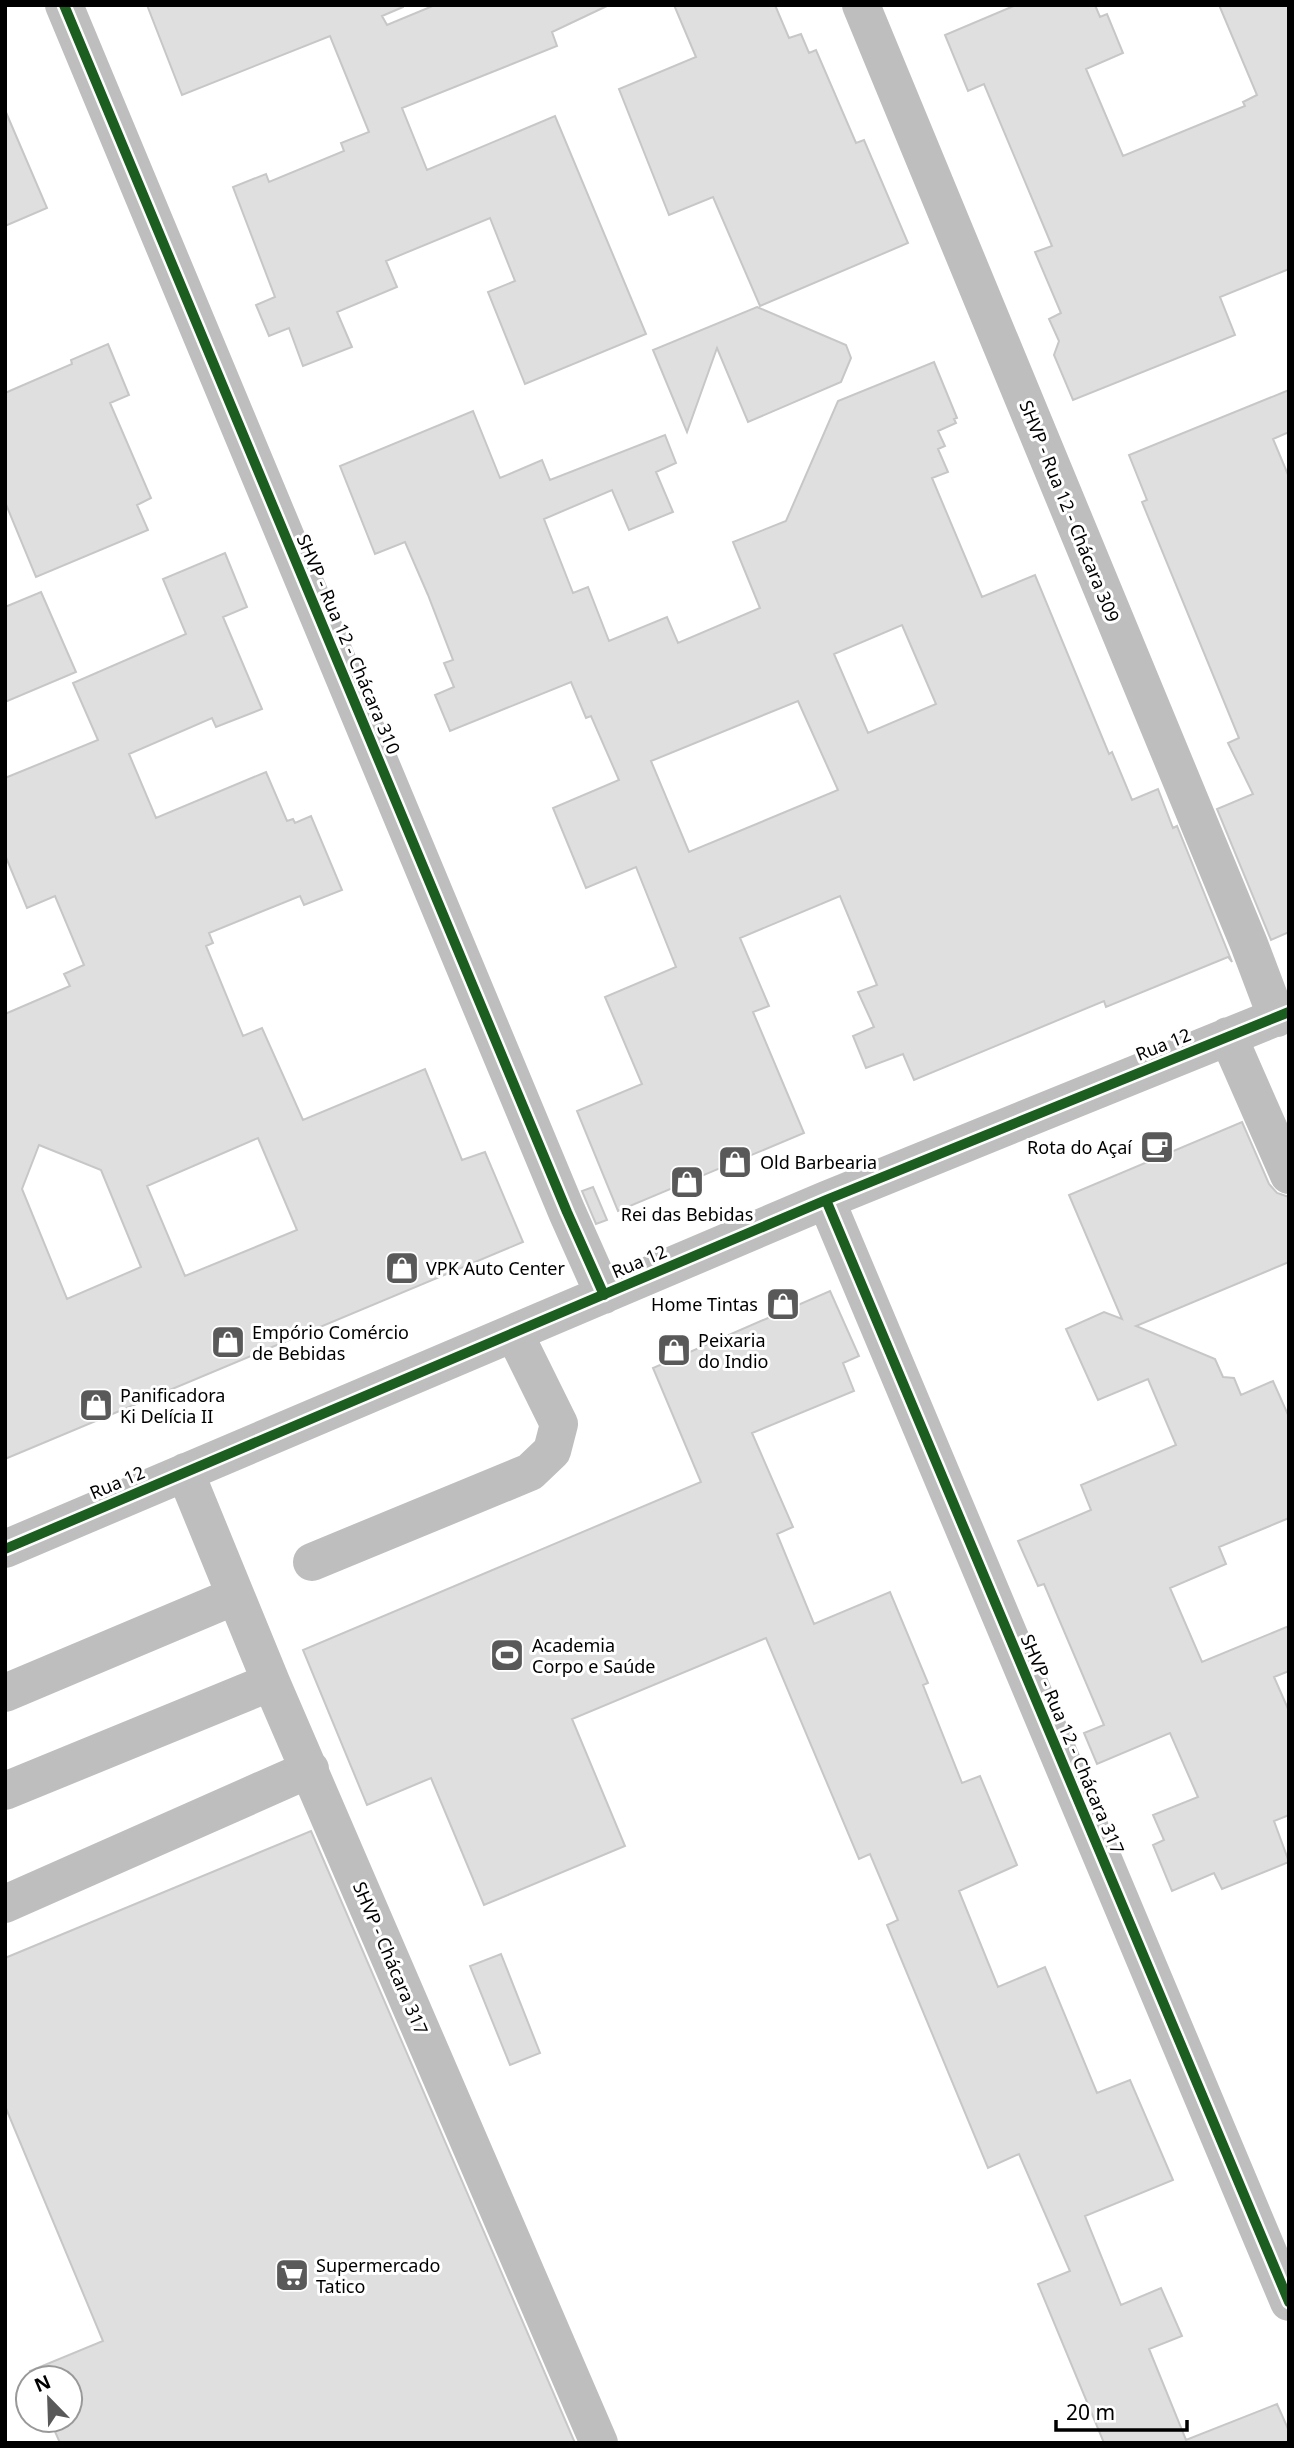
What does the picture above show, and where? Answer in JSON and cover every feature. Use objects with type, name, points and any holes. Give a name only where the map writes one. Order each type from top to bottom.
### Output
[{"type":"street","name":"SHVP - Rua 12 - Chácara 310","points":[[64,5],[551,1174],[604,1295]]},
{"type":"street","name":"SHVP - Rua 12 - Chácara 309","points":[[861,5],[1249,944],[1283,1015]]},
{"type":"street","name":"Rua 12","points":[[5,1549],[826,1200],[1283,1015]]},
{"type":"street","points":[[1228,1036],[1289,1175]]},
{"type":"street","name":"SHVP - Rua 12 - Chácara 317","points":[[826,1200],[1289,2302]]},
{"type":"street","points":[[312,1562],[530,1472],[552,1451],[559,1424],[514,1333]]},
{"type":"street","name":"SHVP - Chácara 317","points":[[184,1472],[271,1682],[599,2443]]},
{"type":"street","points":[[5,1693],[235,1596]]},
{"type":"street","points":[[5,1791],[271,1682]]},
{"type":"street","points":[[5,1904],[310,1769]]},
{"type":"building","points":[[147,5],[403,5],[382,16],[387,25],[435,5],[609,5],[552,32],[557,46],[402,108],[427,170],[555,116],[646,334],[525,384],[488,292],[515,281],[490,218],[386,261],[397,287],[337,312],[352,347],[303,366],[289,328],[269,336],[256,305],[275,297],[233,187],[266,174],[269,182],[344,151],[341,143],[369,132],[330,36],[182,95]]},
{"type":"building","points":[[674,5],[775,5],[789,38],[801,34],[809,53],[816,50],[856,143],[864,140],[908,243],[760,306],[713,197],[669,215],[619,89],[696,57]]},
{"type":"building","points":[[1016,5],[1095,5],[1100,17],[1107,14],[1123,53],[1086,69],[1123,156],[1245,106],[1243,102],[1257,95],[1219,5],[1289,5],[1289,269],[1220,297],[1235,335],[1073,400],[1054,355],[1059,341],[1049,319],[1061,313],[1035,252],[1052,246],[984,84],[968,91],[945,35]]},
{"type":"building","points":[[5,110],[47,208],[5,226]]},
{"type":"building","points":[[757,307],[846,345],[851,358],[841,382],[748,422],[717,348],[687,432],[653,350]]},
{"type":"building","points":[[108,344],[129,395],[110,403],[151,498],[137,505],[148,530],[36,577],[5,502],[5,393],[72,364],[71,360]]},
{"type":"building","points":[[934,362],[957,418],[954,419],[956,423],[938,431],[945,446],[938,449],[948,472],[932,478],[982,597],[1035,575],[1109,754],[1112,752],[1132,800],[1158,789],[1173,828],[1177,826],[1232,962],[1228,957],[1106,1007],[1104,1001],[914,1080],[903,1054],[866,1068],[853,1036],[874,1027],[858,992],[877,985],[840,896],[740,938],[769,1006],[753,1012],[804,1133],[618,1211],[577,1111],[642,1084],[605,997],[676,967],[636,867],[586,888],[553,808],[619,780],[591,716],[586,718],[571,682],[450,731],[435,695],[454,687],[444,663],[453,660],[428,595],[405,542],[375,554],[340,466],[473,411],[500,478],[542,460],[550,480],[665,435],[676,463],[656,472],[673,512],[629,530],[612,490],[544,519],[573,593],[588,587],[609,641],[667,617],[678,643],[760,608],[733,542],[786,521],[838,401]],"holes":[[[902,625],[936,704],[868,733],[834,654]],[[798,701],[838,790],[689,852],[651,761]]]},
{"type":"building","points":[[1289,390],[1289,432],[1273,439],[1289,477],[1289,932],[1271,940],[1217,809],[1253,794],[1228,743],[1239,738],[1142,502],[1147,500],[1129,455]]},
{"type":"building","points":[[225,553],[247,607],[223,617],[262,709],[216,727],[212,718],[129,754],[156,818],[266,772],[287,821],[293,819],[295,823],[311,816],[342,890],[304,905],[300,896],[209,933],[213,943],[206,946],[243,1036],[262,1028],[303,1120],[425,1069],[462,1160],[485,1152],[523,1242],[5,1459],[5,1014],[70,986],[64,974],[84,965],[55,896],[27,908],[5,855],[5,778],[98,740],[73,683],[186,634],[163,579]],"holes":[[[258,1138],[297,1230],[185,1276],[147,1186]],[[39,1145],[101,1170],[141,1267],[67,1299],[22,1189]]]},
{"type":"building","points":[[41,592],[76,672],[5,702],[5,607]]},
{"type":"building","points":[[1242,1122],[1269,1184],[1277,1193],[1289,1197],[1289,1262],[1136,1326],[1215,1359],[1223,1377],[1234,1378],[1241,1395],[1273,1381],[1289,1417],[1289,1518],[1219,1547],[1226,1564],[1170,1588],[1202,1662],[1289,1626],[1289,1671],[1274,1677],[1289,1711],[1289,1815],[1274,1821],[1289,1862],[1222,1889],[1214,1873],[1172,1891],[1153,1845],[1164,1840],[1153,1815],[1198,1797],[1170,1733],[1097,1764],[1084,1733],[1104,1725],[1044,1584],[1038,1586],[1018,1541],[1091,1510],[1081,1485],[1176,1445],[1148,1379],[1098,1400],[1066,1329],[1104,1312],[1122,1319],[1069,1195]]},
{"type":"building","points":[[593,1187],[607,1220],[596,1224],[582,1191]]},
{"type":"building","points":[[830,1291],[859,1356],[843,1363],[854,1391],[752,1433],[793,1527],[777,1534],[814,1624],[890,1592],[928,1683],[923,1685],[962,1783],[980,1776],[1017,1865],[959,1891],[998,1987],[1045,1967],[1097,2093],[1130,2080],[1173,2180],[1085,2216],[1121,2305],[1161,2288],[1182,2336],[1149,2349],[1186,2440],[1277,2404],[1289,2431],[1289,2443],[1104,2443],[1038,2284],[1070,2271],[1019,2154],[988,2168],[887,1925],[898,1920],[870,1854],[859,1859],[766,1638],[572,1719],[625,1846],[484,1905],[431,1778],[367,1805],[303,1650],[701,1482],[653,1368]]},
{"type":"building","name":"Supermercado Tatico","points":[[311,1831],[575,2443],[60,2443],[56,2434],[84,2434],[84,2364],[47,2364],[103,2341],[5,2106],[5,1958]]},
{"type":"building","points":[[501,1954],[540,2053],[510,2065],[470,1966]]},
{"type":"cycle path","points":[[64,5],[604,1295]]},
{"type":"cycle path","points":[[5,1549],[826,1200],[1289,1012]]},
{"type":"cycle path","points":[[826,1200],[1289,2302]]},
{"type":"place","name":"Rota do Açaí","points":[[1157,1147]]},
{"type":"place","name":"Old Barbearia","points":[[735,1162]]},
{"type":"place","name":"Rei das Bebidas","points":[[687,1182]]},
{"type":"place","name":"VPK Auto Center","points":[[402,1268]]},
{"type":"place","name":"Home Tintas","points":[[783,1304]]},
{"type":"place","name":"Empório Comércio de Bebidas","points":[[228,1342]]},
{"type":"place","name":"Peixaria do Indio","points":[[674,1350]]},
{"type":"place","name":"Panificadora Ki Delícia II","points":[[96,1405]]},
{"type":"place","name":"Academia Corpo e Saúde","points":[[507,1655]]},
{"type":"place","name":"Supermercado Tatico","points":[[292,2275]]}]
